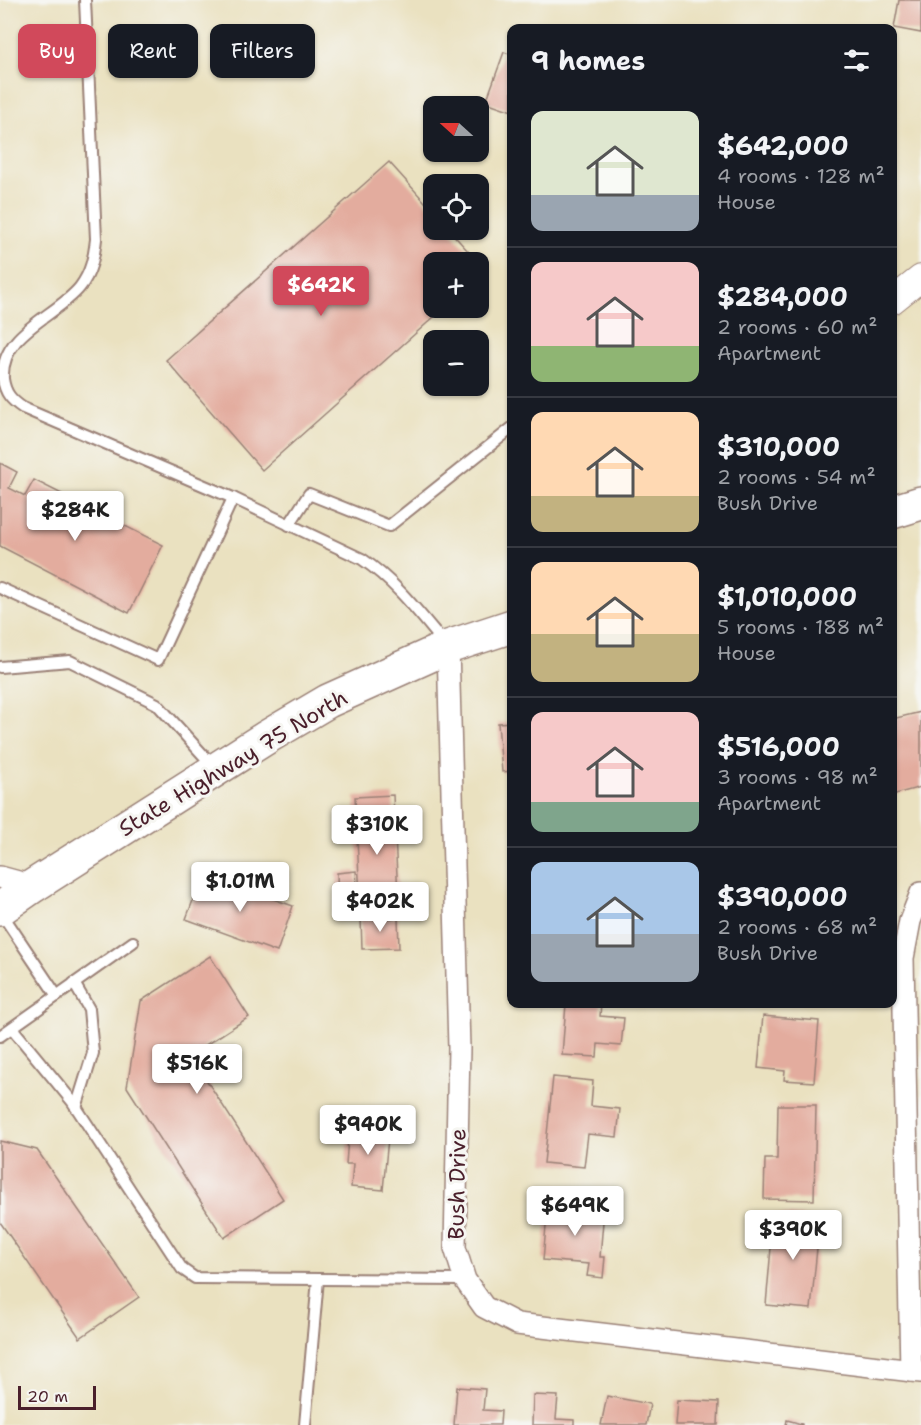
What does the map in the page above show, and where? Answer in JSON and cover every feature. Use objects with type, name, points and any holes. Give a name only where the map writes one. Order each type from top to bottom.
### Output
[{"type":"main road","points":[[897,510],[921,503]]},
{"type":"main road","name":"State Highway 75 North","points":[[0,910],[33,886],[216,769],[328,702],[448,647],[507,628]]},
{"type":"street","points":[[897,297],[921,278]]},
{"type":"street","name":"Bush Drive","points":[[448,647],[459,1048],[455,1248],[465,1280],[484,1307],[517,1323],[916,1372]]},
{"type":"street","points":[[0,877],[33,886]]},
{"type":"street","points":[[916,1372],[903,958],[910,921],[921,893]]},
{"type":"lane","points":[[85,0],[96,239],[93,259],[87,276],[79,288],[14,342],[5,357],[2,370],[8,395],[23,408],[233,498],[362,560],[404,594],[448,647]]},
{"type":"lane","points":[[289,525],[309,494],[389,526],[507,432]]},
{"type":"lane","points":[[0,588],[158,660],[233,498]]},
{"type":"lane","points":[[0,667],[70,661],[157,704],[216,769]]},
{"type":"lane","points":[[0,910],[57,996]]},
{"type":"lane","points":[[0,1036],[133,942]]},
{"type":"lane","points":[[74,983],[89,1009],[93,1053],[76,1108]]},
{"type":"lane","points":[[12,1028],[76,1108],[182,1269],[195,1278],[465,1280]]},
{"type":"lane","points":[[305,1425],[318,1279]]},
{"type":"building","points":[[899,0],[921,0],[921,33],[897,29],[897,24],[895,24]]},
{"type":"building","points":[[504,52],[507,53],[507,109],[489,103],[488,96]]},
{"type":"building","points":[[389,162],[423,200],[423,240],[458,240],[469,252],[423,252],[423,318],[433,318],[262,470],[166,360]]},
{"type":"building","points":[[0,463],[17,472],[9,488],[25,496],[34,480],[163,545],[129,613],[0,546]]},
{"type":"building","points":[[921,712],[921,787],[897,794],[897,718]]},
{"type":"building","points":[[507,722],[507,772],[502,772],[498,723]]},
{"type":"building","points":[[393,795],[399,916],[361,918],[355,797]]},
{"type":"building","points":[[356,871],[358,902],[338,904],[337,873]]},
{"type":"building","points":[[203,874],[293,906],[277,952],[186,919]]},
{"type":"building","points":[[398,918],[399,948],[362,949],[361,919]]},
{"type":"building","points":[[210,956],[249,1017],[204,1046],[200,1070],[283,1199],[224,1238],[127,1087],[141,1001]]},
{"type":"building","points":[[566,1008],[601,1008],[600,1016],[624,1018],[621,1046],[598,1044],[597,1057],[562,1055]]},
{"type":"building","points":[[763,1016],[819,1021],[814,1082],[784,1080],[785,1071],[758,1068]]},
{"type":"building","points":[[553,1077],[593,1081],[591,1106],[620,1109],[617,1137],[588,1134],[584,1167],[544,1163]]},
{"type":"building","points":[[778,1105],[816,1105],[814,1200],[764,1199],[765,1159],[777,1159]]},
{"type":"building","points":[[349,1125],[389,1128],[383,1190],[351,1187],[353,1164],[346,1164]]},
{"type":"building","points":[[0,1141],[37,1150],[139,1297],[80,1338],[0,1222]]},
{"type":"building","points":[[548,1204],[604,1210],[600,1257],[605,1257],[603,1278],[587,1276],[589,1264],[543,1260]]},
{"type":"building","points":[[774,1214],[820,1218],[811,1309],[766,1305]]},
{"type":"building","points":[[457,1387],[485,1389],[483,1410],[501,1411],[500,1425],[454,1425]]},
{"type":"building","points":[[533,1395],[558,1396],[556,1419],[574,1420],[574,1425],[532,1425]]},
{"type":"building","points":[[607,1396],[650,1404],[646,1425],[601,1425]]},
{"type":"building","points":[[677,1400],[719,1402],[718,1425],[675,1425]]},
{"type":"building","points":[[787,1420],[802,1424],[802,1425],[786,1425]]}]
